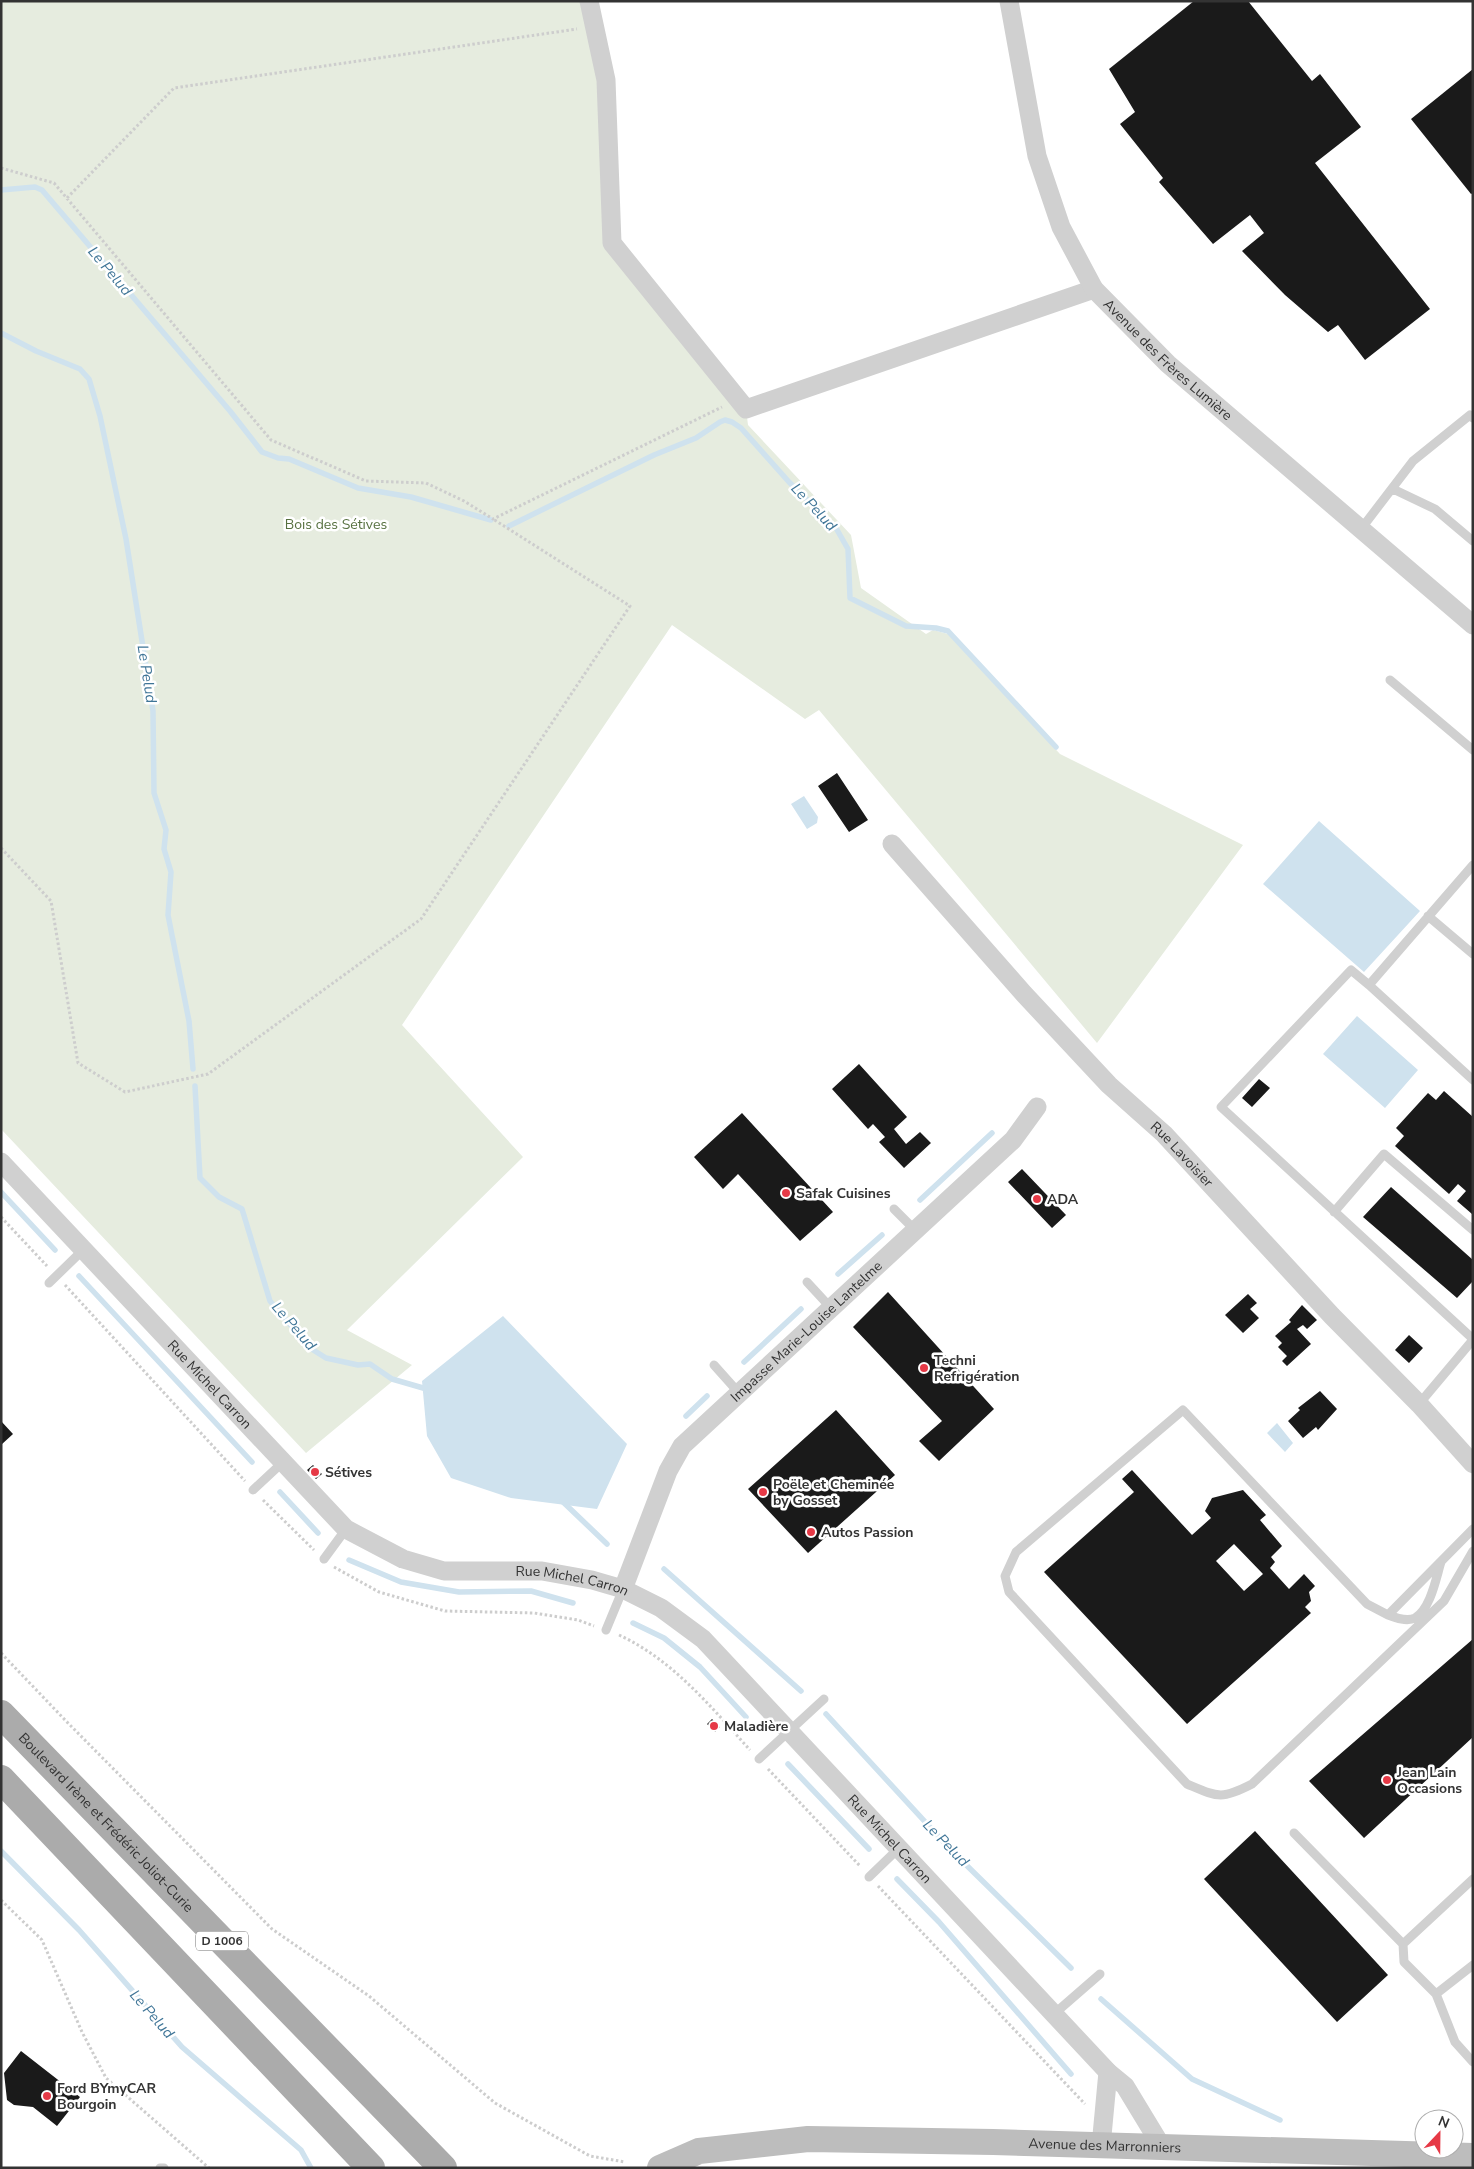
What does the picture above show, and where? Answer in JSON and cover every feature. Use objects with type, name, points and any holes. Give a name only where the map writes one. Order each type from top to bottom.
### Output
[{"type":"main road","name":"Boulevard Irène et Frédéric Joliot-Curie","points":[[1,1714],[443,2168]]},
{"type":"main road","points":[[1,1779],[371,2168]]},
{"type":"main road","name":"Avenue des Marronniers","points":[[660,2168],[699,2151],[808,2139],[1162,2148],[1339,2160],[1473,2156]]},
{"type":"main road","name":"Avenue des Marronniers","points":[[690,2168],[736,2147]]},
{"type":"street","points":[[589,1],[606,80],[612,243],[746,409],[1094,289]]},
{"type":"street","name":"Avenue des Frères Lumière","points":[[1009,1],[1037,156],[1061,227],[1094,289],[1168,364],[1473,625]]},
{"type":"street","name":"Rue Lavoisier","points":[[892,844],[1024,994],[1109,1085],[1164,1134],[1332,1316],[1419,1404],[1473,1464]]},
{"type":"street","name":"Impasse Marie-Louise Lantelme","points":[[623,1589],[668,1471],[682,1446],[1013,1140],[1038,1107]]},
{"type":"street","name":"Rue Michel Carron","points":[[1,1162],[346,1530],[403,1559],[444,1571],[542,1572],[592,1580],[623,1589],[661,1608],[703,1639],[1108,2072],[1125,2086],[1162,2148]]},
{"type":"street","points":[[1101,2146],[1108,2072]]},
{"type":"lane","points":[[1361,529],[1413,461],[1470,415],[1473,418]]},
{"type":"lane","points":[[1393,489],[1435,509],[1473,541]]},
{"type":"lane","points":[[1390,680],[1473,750]]},
{"type":"lane","points":[[1369,985],[1473,865]]},
{"type":"lane","points":[[1428,916],[1473,954]]},
{"type":"lane","points":[[1419,1404],[1472,1340],[1221,1107],[1351,970],[1473,1080]]},
{"type":"lane","points":[[1334,1212],[1384,1154],[1473,1230]]},
{"type":"lane","points":[[894,1209],[915,1230]]},
{"type":"lane","points":[[49,1283],[83,1250]]},
{"type":"lane","points":[[807,1282],[831,1308]]},
{"type":"lane","points":[[714,1365],[739,1393]]},
{"type":"lane","points":[[1442,1559],[1431,1597],[1416,1617],[1408,1620],[1388,1615],[1368,1604],[1183,1410],[1016,1552],[1005,1576],[1009,1592],[1187,1784],[1214,1796],[1230,1795],[1252,1784],[1444,1601],[1473,1551]]},
{"type":"lane","points":[[253,1490],[282,1462]]},
{"type":"lane","points":[[1388,1615],[1473,1529]]},
{"type":"lane","points":[[324,1559],[346,1530]]},
{"type":"lane","points":[[606,1630],[623,1589]]},
{"type":"lane","points":[[759,1759],[824,1699]]},
{"type":"lane","points":[[1294,1833],[1403,1944],[1404,1962],[1436,1994],[1455,2042],[1473,2062]]},
{"type":"lane","points":[[869,1876],[898,1849]]},
{"type":"lane","points":[[1403,1944],[1473,1879]]},
{"type":"lane","points":[[1436,1994],[1473,1965]]},
{"type":"lane","points":[[1054,2014],[1100,1974]]},
{"type":"path","points":[[67,198],[174,88],[595,26]]},
{"type":"path","points":[[1,848],[51,901],[78,1063],[125,1092],[208,1074],[421,919],[630,606],[464,501],[426,483],[366,481],[271,440],[54,183],[2,170]]},
{"type":"path","points":[[493,519],[738,399]]},
{"type":"path","points":[[1,1217],[253,1490],[324,1559],[338,1570],[379,1592],[445,1611],[534,1613],[578,1620],[642,1646],[689,1683],[1085,2104]]},
{"type":"path","points":[[1,1653],[272,1928],[369,1996],[495,2103],[590,2156],[624,2162]]},
{"type":"path","points":[[1,1900],[42,1940],[82,2032],[106,2078],[209,2168]]},
{"type":"green space","name":"Bois des Sétives","points":[[1,1],[585,1],[606,80],[612,243],[746,409],[748,425],[851,535],[861,588],[926,634],[933,630],[948,634],[1060,754],[1243,845],[1097,1043],[819,710],[805,719],[672,625],[402,1025],[523,1157],[347,1330],[412,1365],[306,1453],[1,1129]]},
{"type":"water","points":[[804,796],[818,817],[817,823],[807,829],[791,804]]},
{"type":"water","points":[[1319,821],[1420,911],[1364,972],[1263,884]]},
{"type":"water","points":[[1357,1016],[1418,1070],[1385,1108],[1323,1054]]},
{"type":"water","points":[[503,1316],[627,1444],[597,1509],[511,1498],[451,1478],[427,1436],[422,1381]]},
{"type":"water","points":[[1277,1423],[1293,1443],[1285,1452],[1267,1433]]},
{"type":"building","points":[[1194,1],[1248,1],[1312,81],[1320,74],[1361,127],[1315,163],[1430,309],[1365,360],[1338,325],[1328,332],[1285,295],[1242,251],[1264,233],[1250,215],[1213,244],[1159,182],[1163,178],[1120,124],[1135,112],[1109,69]]},
{"type":"building","points":[[1473,69],[1473,193],[1471,194],[1411,119]]},
{"type":"building","points":[[837,773],[868,820],[849,832],[818,786]]},
{"type":"building","points":[[859,1064],[907,1117],[894,1129],[906,1144],[920,1132],[931,1143],[904,1168],[879,1142],[885,1137],[873,1124],[868,1129],[832,1089]]},
{"type":"building","points":[[1259,1079],[1270,1088],[1252,1107],[1242,1098]]},
{"type":"building","points":[[1444,1091],[1473,1117],[1472,1214],[1457,1201],[1466,1191],[1458,1184],[1449,1194],[1395,1146],[1404,1136],[1396,1128],[1428,1093],[1436,1100]]},
{"type":"building","points":[[742,1113],[833,1212],[800,1241],[738,1174],[723,1189],[694,1157]]},
{"type":"building","name":"ADA","points":[[1022,1169],[1066,1215],[1052,1228],[1008,1182]]},
{"type":"building","points":[[1391,1187],[1473,1260],[1473,1281],[1457,1298],[1363,1217]]},
{"type":"building","name":"Techni Refrigération","points":[[888,1292],[994,1409],[939,1461],[919,1441],[942,1421],[853,1327]]},
{"type":"building","points":[[1248,1294],[1257,1303],[1250,1309],[1259,1318],[1243,1333],[1225,1315]]},
{"type":"building","points":[[1302,1305],[1317,1320],[1307,1329],[1303,1325],[1297,1329],[1311,1344],[1287,1366],[1282,1361],[1287,1356],[1278,1347],[1282,1343],[1275,1336],[1291,1322],[1289,1320]]},
{"type":"building","points":[[1409,1335],[1423,1348],[1409,1363],[1395,1350]]},
{"type":"building","points":[[1320,1391],[1337,1409],[1318,1430],[1316,1427],[1303,1438],[1288,1421],[1300,1410],[1298,1408]]},
{"type":"building","points":[[836,1410],[895,1475],[808,1553],[748,1489]]},
{"type":"building","points":[[1,1421],[13,1434],[1,1445]]},
{"type":"building","name":"Sétives","points":[[313,1465],[322,1474],[316,1479],[307,1470]]},
{"type":"building","points":[[1132,1470],[1192,1535],[1211,1518],[1205,1511],[1212,1498],[1243,1490],[1266,1515],[1260,1520],[1282,1546],[1271,1557],[1275,1562],[1270,1568],[1289,1589],[1304,1574],[1315,1586],[1309,1592],[1311,1601],[1305,1607],[1311,1613],[1187,1724],[1044,1572],[1134,1492],[1122,1479]],"holes":[[[1234,1544],[1263,1574],[1244,1591],[1216,1561]]]},
{"type":"building","points":[[1473,1639],[1473,1737],[1364,1838],[1309,1781]]},
{"type":"building","name":"Maladière","points":[[712,1719],[720,1727],[715,1732],[707,1724]]},
{"type":"building","points":[[1255,1831],[1388,1975],[1337,2022],[1204,1879]]},
{"type":"building","points":[[21,2051],[80,2097],[57,2126],[33,2107],[14,2105],[7,2100],[4,2073]]},
{"type":"waterway","name":"Le Pelud","points":[[1,190],[35,187],[42,190],[230,411],[262,452],[278,458],[289,459],[358,488],[411,497],[491,520]]},
{"type":"waterway","name":"Le Pelud","points":[[1,333],[36,351],[80,369],[89,379],[100,416],[126,539],[153,711],[154,793],[166,830],[164,849],[171,872],[168,915],[189,1021],[193,1069]]},
{"type":"waterway","name":"Le Pelud","points":[[509,526],[654,455],[696,438],[720,422],[725,420],[732,422],[741,428],[789,482],[836,528],[848,549],[850,598],[906,626],[936,628],[948,631],[1056,747]]},
{"type":"waterway","name":"Le Pelud","points":[[195,1086],[200,1178],[219,1197],[242,1209],[270,1301],[310,1348],[326,1358],[358,1365],[370,1364],[392,1379],[430,1390]]},
{"type":"waterway","points":[[920,1200],[992,1133]]},
{"type":"waterway","points":[[1,1192],[55,1250]]},
{"type":"waterway","points":[[838,1274],[882,1235]]},
{"type":"waterway","points":[[79,1276],[252,1462]]},
{"type":"waterway","points":[[744,1362],[801,1309]]},
{"type":"waterway","points":[[686,1416],[707,1396]]},
{"type":"waterway","points":[[280,1492],[318,1533]]},
{"type":"waterway","name":"Le Pelud","points":[[562,1501],[607,1544]]},
{"type":"waterway","points":[[349,1560],[401,1582],[459,1592],[531,1591],[573,1603]]},
{"type":"waterway","name":"Le Pelud","points":[[664,1569],[801,1691]]},
{"type":"waterway","points":[[633,1623],[664,1638],[700,1667],[746,1717]]},
{"type":"waterway","name":"Le Pelud","points":[[826,1714],[951,1850],[1071,1968]]},
{"type":"waterway","points":[[788,1764],[869,1849]]},
{"type":"waterway","name":"Le Pelud","points":[[1,1851],[79,1930],[182,2047],[301,2150],[311,2168]]},
{"type":"waterway","points":[[897,1879],[939,1922],[1071,2074]]},
{"type":"waterway","name":"Le Pelud","points":[[1101,1999],[1192,2079],[1280,2120]]},
{"type":"place","name":"Safak Cuisines","points":[[786,1193]]},
{"type":"place","name":"ADA","points":[[1037,1199]]},
{"type":"place","name":"Techni Refrigération","points":[[924,1368]]},
{"type":"place","name":"Sétives","points":[[315,1472]]},
{"type":"place","name":"Poële et Cheminée by Gosset","points":[[763,1492]]},
{"type":"place","name":"Autos Passion","points":[[811,1532]]},
{"type":"place","name":"Maladière","points":[[714,1726]]},
{"type":"place","name":"Jean Lain Occasions","points":[[1387,1780]]},
{"type":"place","name":"Ford BYmyCAR Bourgoin","points":[[47,2096]]}]
